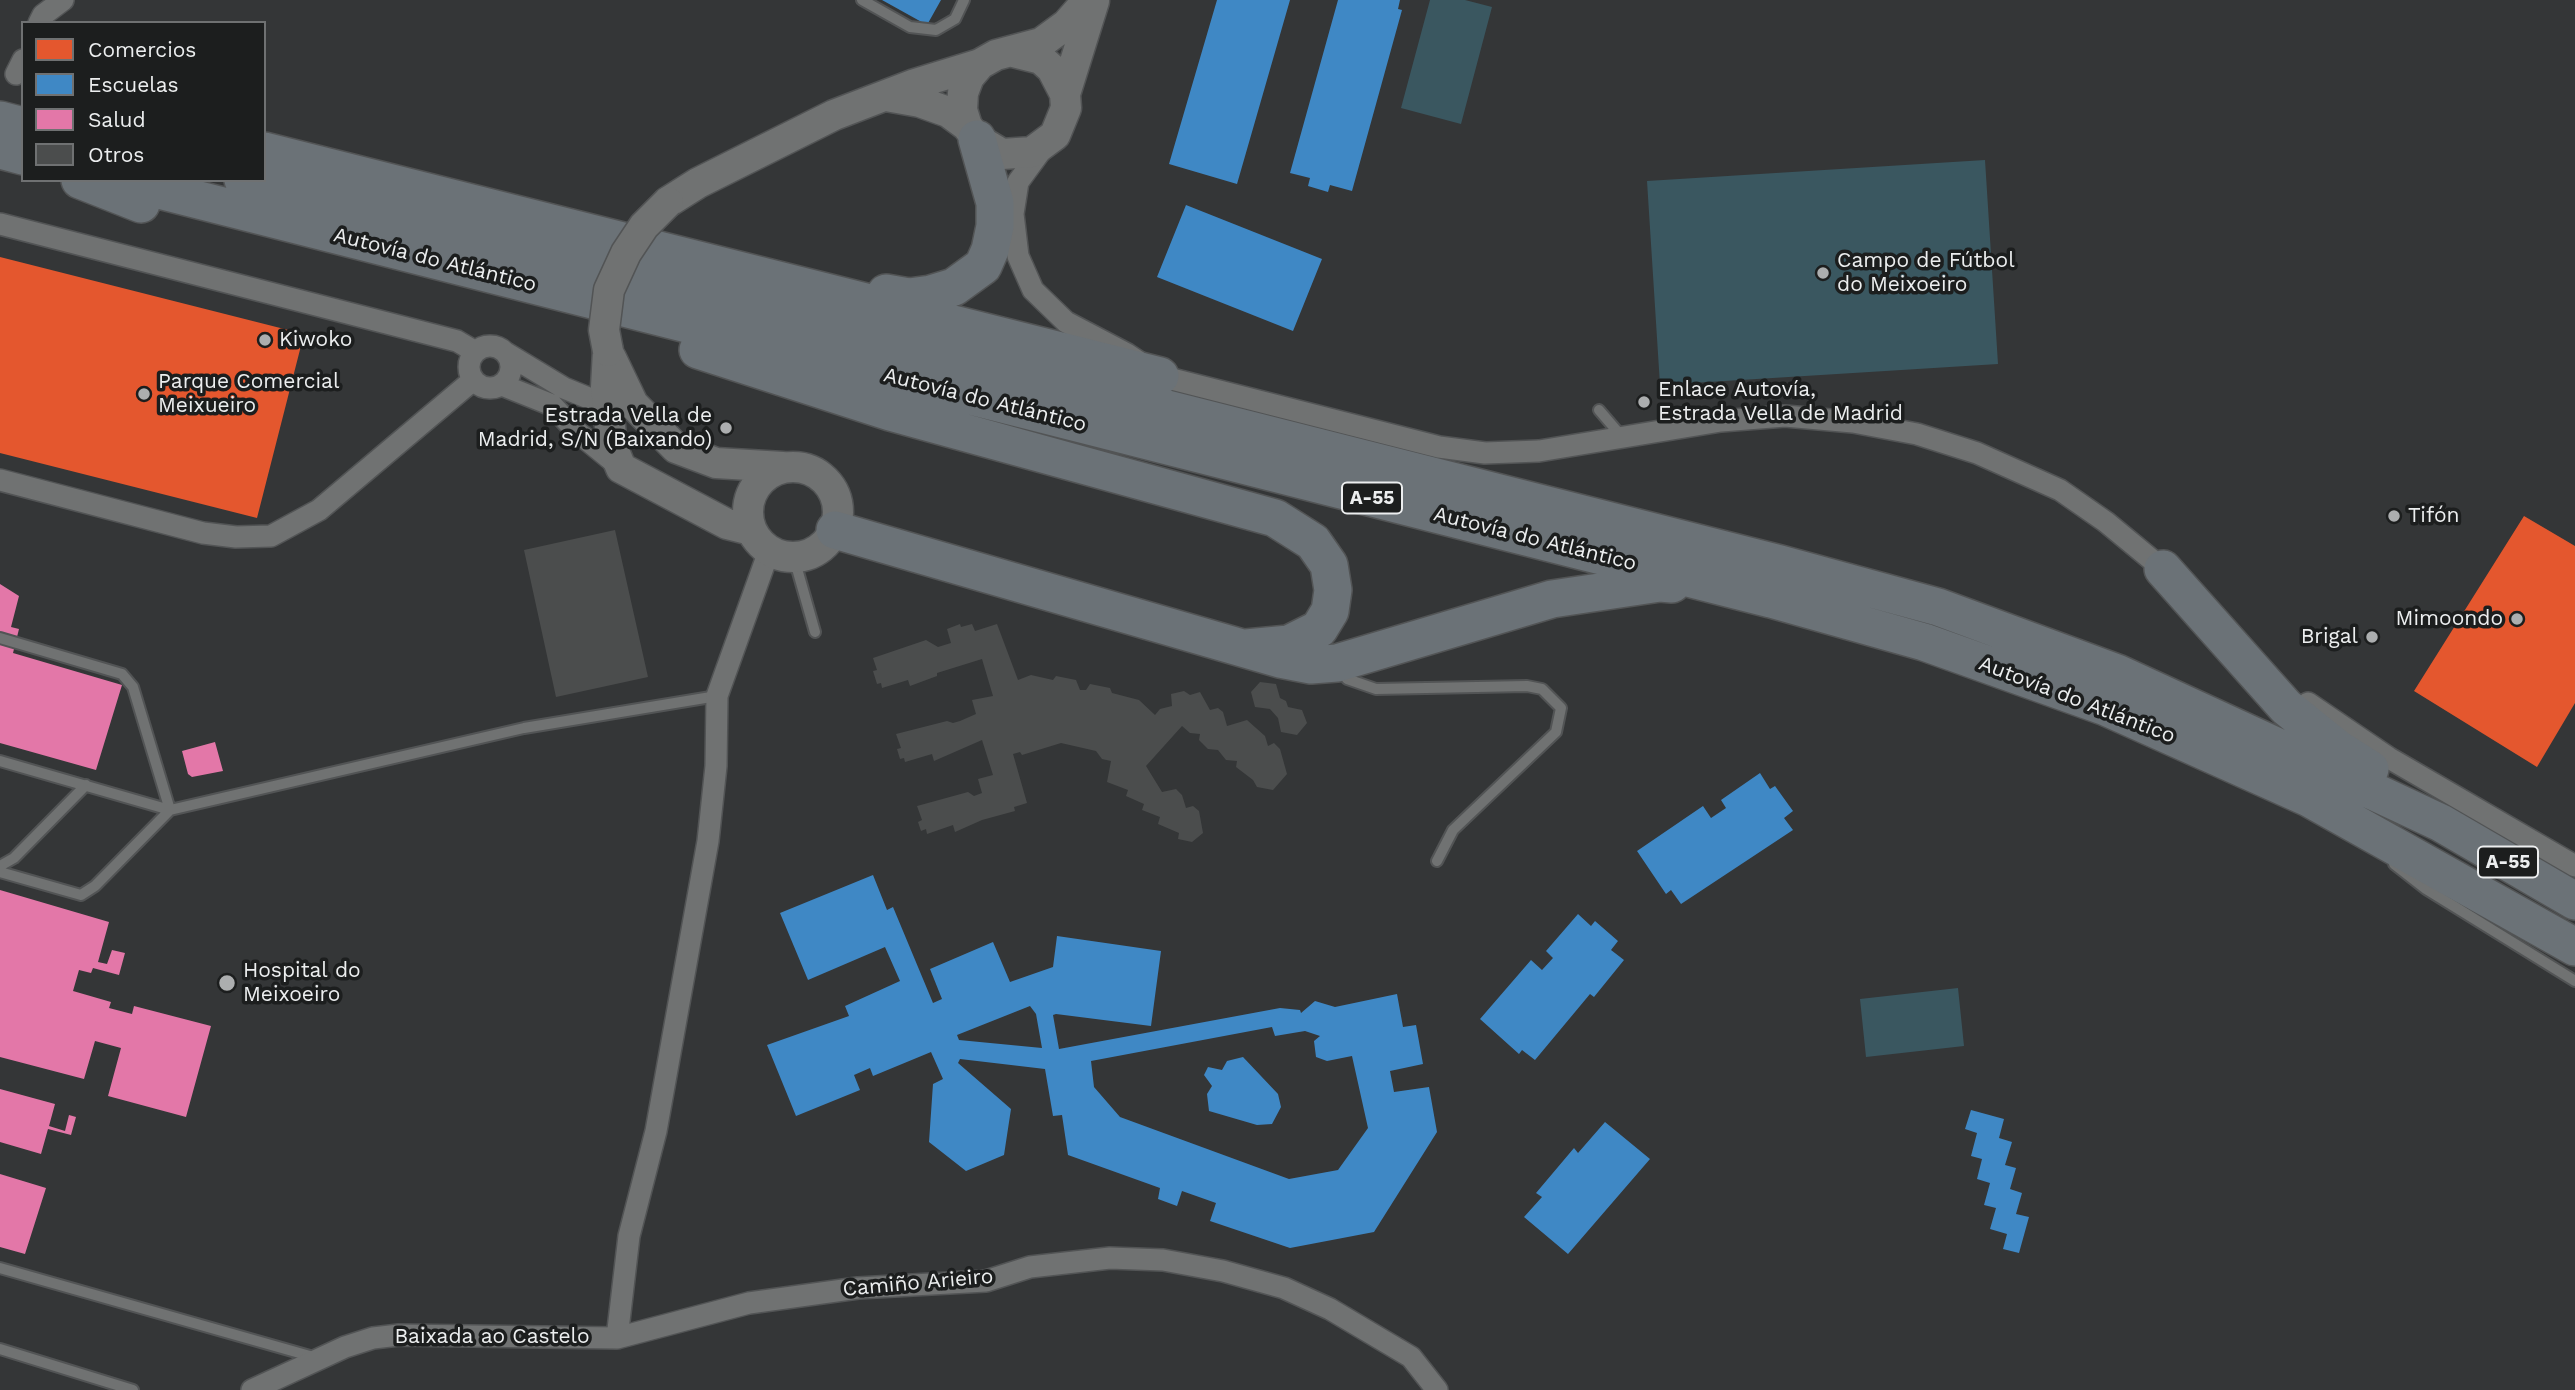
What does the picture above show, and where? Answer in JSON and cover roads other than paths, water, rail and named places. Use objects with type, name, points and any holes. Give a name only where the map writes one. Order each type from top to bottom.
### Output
[{"type":"highway","points":[[802,286],[849,285],[909,297],[954,287],[983,266],[990,250],[995,226],[995,202],[972,133]]},
{"type":"highway","points":[[266,152],[1160,376]]},
{"type":"highway","points":[[85,182],[188,222],[699,350],[890,412],[1275,518],[1313,541],[1329,565],[1333,590],[1330,611],[1319,629],[1289,644],[1246,648]]},
{"type":"highway","name":"Autovía do Atlántico","points":[[128,182],[1771,599],[1924,642],[2106,706],[2309,798],[2575,947]]},
{"type":"highway","name":"Autovía do Atlántico","points":[[251,182],[661,281],[1780,564],[1938,607],[2117,673],[2441,823],[2575,901]]},
{"type":"highway","points":[[835,530],[1280,659],[1311,665],[1337,663],[1552,599],[1660,583],[1771,599]]},
{"type":"highway","points":[[2162,569],[2286,707],[2337,748],[2399,788],[2441,823]]},
{"type":"main road","points":[[608,406],[660,457],[689,468],[716,463],[812,470],[833,489],[838,509],[835,530],[819,550],[771,546],[621,468],[612,446],[608,406],[608,351],[604,330],[609,290],[625,253],[644,226],[668,202],[698,183],[834,115],[981,64],[996,55],[1041,43],[1067,24],[1088,0]]},
{"type":"main road","points":[[886,96],[920,102],[948,112],[1002,154],[1017,155],[1045,145],[1062,122],[1065,94],[1094,0]]},
{"type":"main road","points":[[1013,52],[1028,54],[1047,64],[1060,80],[1065,94]]},
{"type":"main road","points":[[972,133],[962,110],[963,93],[969,77],[981,64]]},
{"type":"main road","points":[[608,351],[633,404],[676,448],[716,463]]},
{"type":"main road","points":[[771,546],[747,517],[752,491],[760,480],[783,467]]},
{"type":"street","points":[[41,21],[43,15],[63,0]]},
{"type":"street","points":[[1045,145],[1018,182],[1013,214],[1018,256],[1033,290],[1066,322],[1127,354],[1160,376],[1439,447],[1485,453],[1539,451],[1721,421],[1786,416],[1853,422],[1917,434],[1977,453],[2060,490],[2106,522],[2206,603],[2313,708],[2389,758],[2575,866]]},
{"type":"street","points":[[0,225],[422,331],[457,341],[474,352]]},
{"type":"street","points":[[506,353],[511,372],[502,385],[494,388],[481,387],[472,381],[468,366],[474,352],[488,345],[499,347],[564,388],[608,406]]},
{"type":"street","points":[[0,480],[203,533],[236,537],[271,536],[319,510],[472,381]]},
{"type":"street","points":[[502,385],[552,405],[576,431],[621,468]]},
{"type":"street","points":[[617,1338],[629,1236],[656,1130],[708,841],[716,766],[717,696],[771,546]]},
{"type":"street","name":"Camiño Arieiro","points":[[617,1338],[749,1303],[804,1294],[986,1281],[1030,1267],[1110,1258],[1163,1261],[1223,1270],[1284,1289],[1330,1309],[1411,1357],[1437,1390]]},
{"type":"street","name":"Baixada ao Castelo","points":[[252,1390],[345,1347],[399,1335],[617,1338]]},
{"type":"lane","points":[[862,0],[910,27],[936,30],[955,19],[964,0]]},
{"type":"lane","points":[[1599,411],[1623,438]]},
{"type":"lane","points":[[771,546],[815,632]]},
{"type":"lane","points":[[0,638],[122,674],[133,687],[170,810]]},
{"type":"lane","points":[[1337,663],[1347,678],[1376,689],[1527,686],[1542,689],[1561,708],[1556,732],[1453,830],[1437,861]]},
{"type":"lane","points":[[0,761],[170,810],[524,728],[717,696]]},
{"type":"lane","points":[[0,866],[14,858],[86,785]]},
{"type":"lane","points":[[2309,798],[2373,848]]},
{"type":"lane","points":[[0,872],[81,895],[95,886],[170,810]]},
{"type":"lane","points":[[2383,856],[2426,889],[2575,981]]},
{"type":"lane","points":[[0,1268],[319,1358]]},
{"type":"lane","points":[[0,1349],[133,1390]]},
{"type":"place","name":"Campo de Fútbol do Meixoeiro","points":[[1823,273]]},
{"type":"place","name":"Kiwoko","points":[[265,340]]},
{"type":"place","name":"Parque Comercial Meixueiro","points":[[144,394]]},
{"type":"place","name":"Enlace Autovía, Estrada Vella de Madrid","points":[[1644,402]]},
{"type":"place","name":"Estrada Vella de Madrid, S/N (Baixando)","points":[[726,428]]},
{"type":"place","name":"Tifón","points":[[2394,516]]},
{"type":"place","name":"Mimoondo","points":[[2517,619]]},
{"type":"place","name":"Brigal","points":[[2372,637]]},
{"type":"place","name":"Hospital do Meixoeiro","points":[[227,983]]}]
